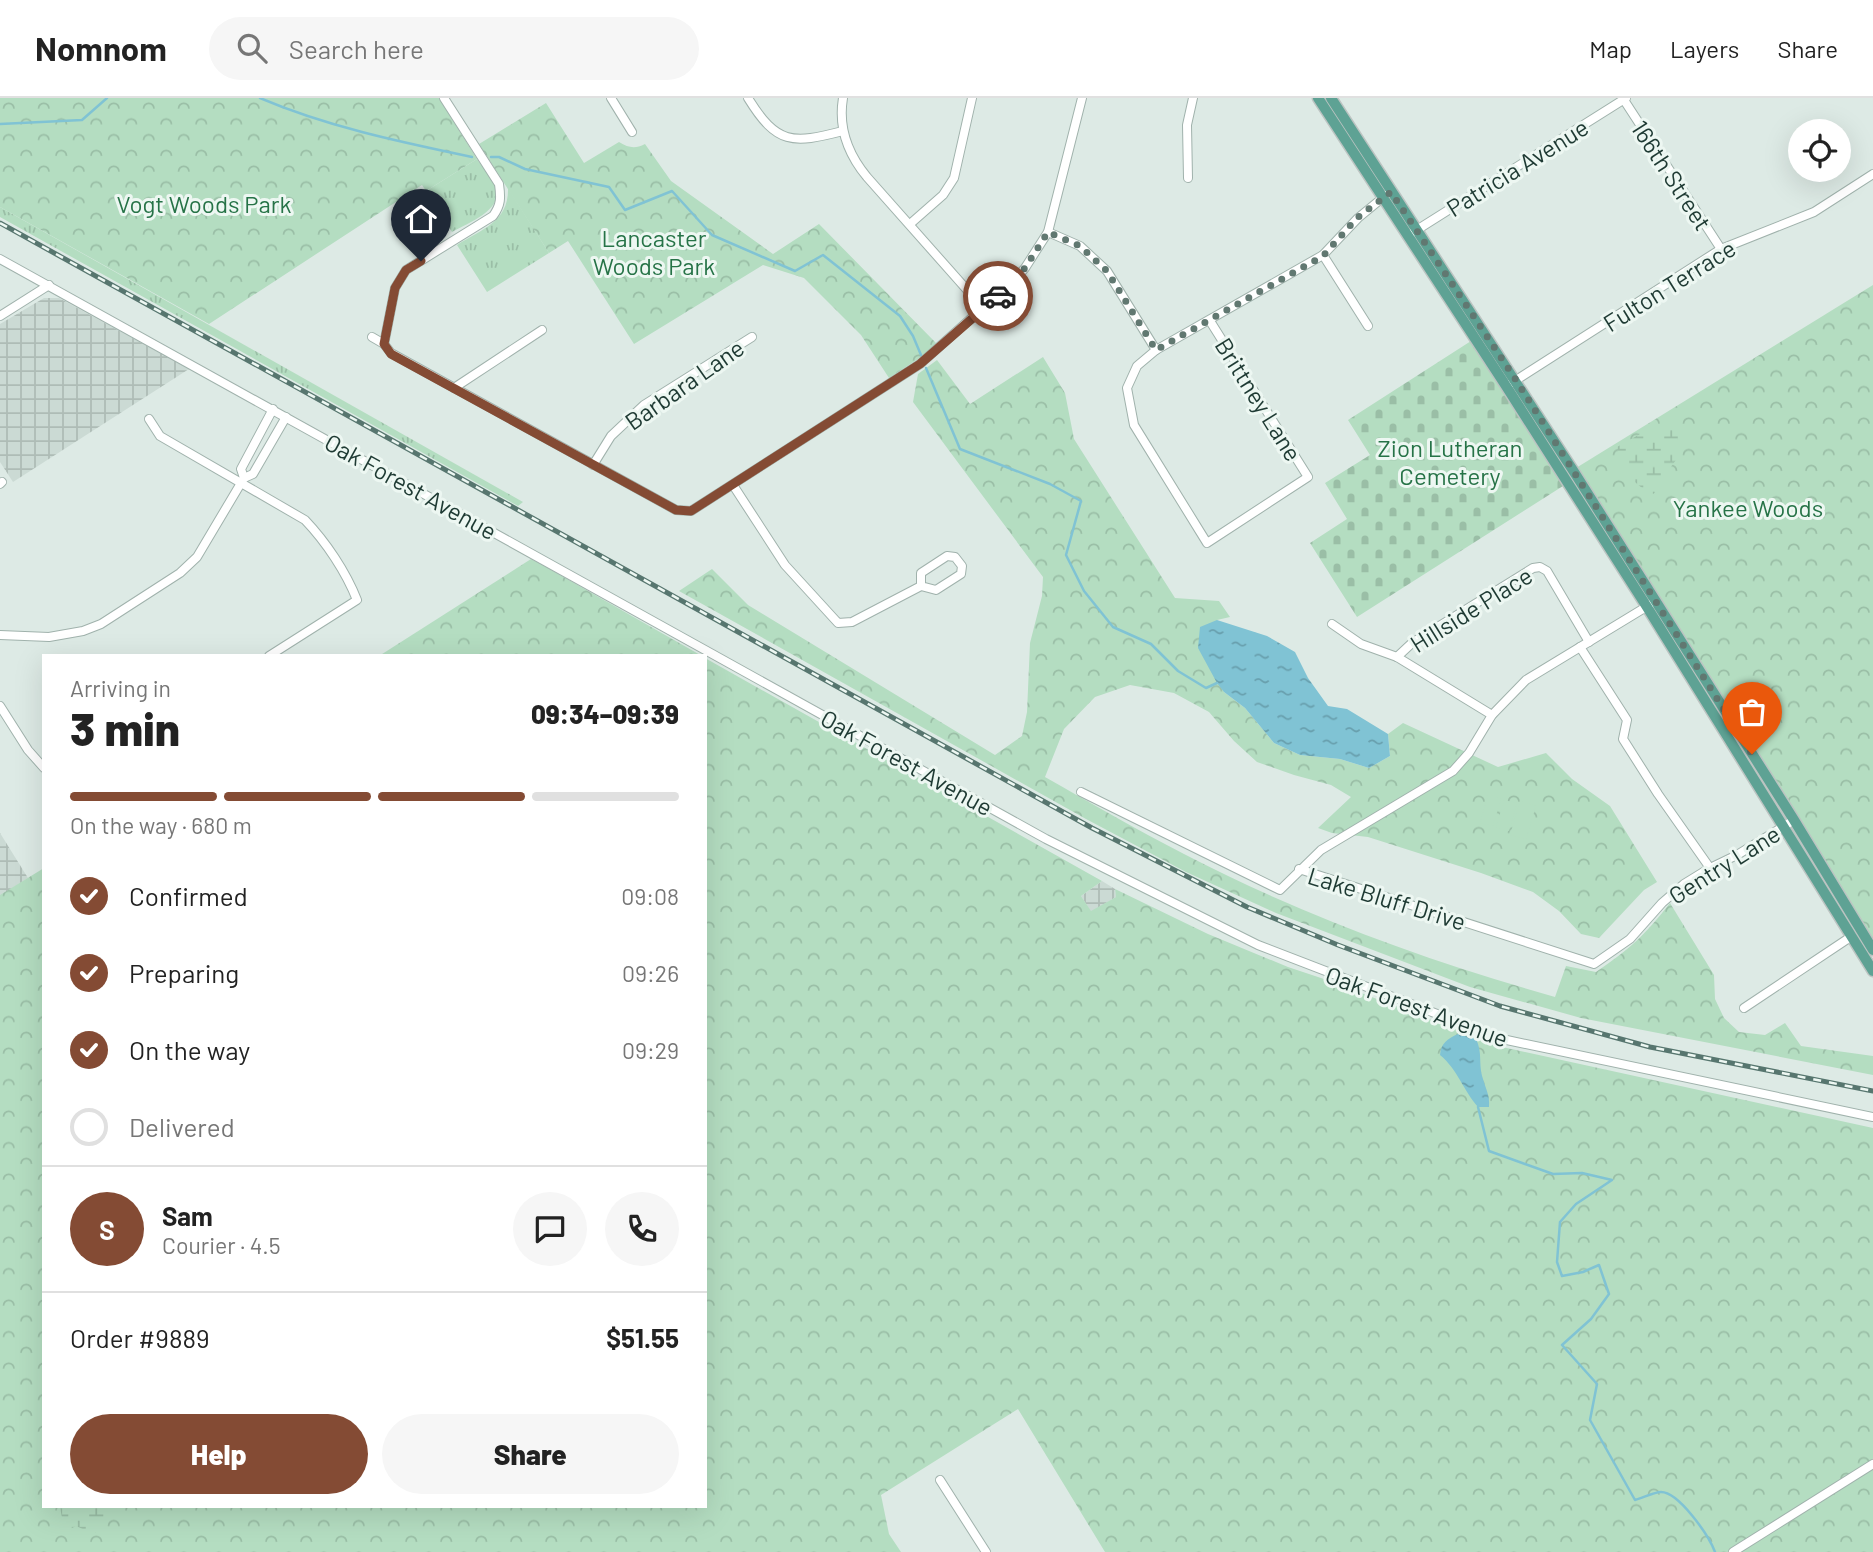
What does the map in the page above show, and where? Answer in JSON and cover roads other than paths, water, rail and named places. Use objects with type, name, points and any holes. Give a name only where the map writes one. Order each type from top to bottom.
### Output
[{"type":"main road","points":[[1318,98],[1387,195],[1511,383],[1789,823],[1873,950]]},
{"type":"main road","points":[[1331,98],[1387,195]]},
{"type":"main road","points":[[1789,823],[1873,971]]},
{"type":"street","points":[[384,344],[395,288],[406,270],[493,216],[499,207],[499,184],[444,98]]},
{"type":"street","points":[[611,98],[632,132]]},
{"type":"street","points":[[748,98],[767,126],[784,136],[803,140],[843,131]]},
{"type":"street","points":[[843,98],[843,131],[860,169],[984,309]]},
{"type":"street","points":[[910,224],[943,195],[954,178],[972,98]]},
{"type":"street","points":[[372,337],[384,344],[391,354],[593,465],[676,510],[691,511],[920,364],[984,309],[1025,268],[1048,232],[1083,98]]},
{"type":"street","points":[[1188,178],[1187,125],[1193,98]]},
{"type":"street","name":"Patricia Avenue","points":[[1412,233],[1625,99]]},
{"type":"street","name":"166th Street","points":[[1625,99],[1721,249]]},
{"type":"street","name":"Fulton Terrace","points":[[1511,383],[1721,249],[1814,212],[1873,174]]},
{"type":"street","points":[[1048,232],[1080,246],[1107,271],[1156,350],[1323,256],[1357,218],[1387,195]]},
{"type":"street","points":[[1323,256],[1368,326]]},
{"type":"street","name":"Oak Forest Avenue","points":[[0,258],[1046,839],[1258,946],[1502,1039],[1873,1117]]},
{"type":"street","points":[[0,316],[49,285]]},
{"type":"street","name":"Brittney Lane","points":[[1156,350],[1137,366],[1127,388],[1134,425],[1207,543],[1308,477],[1210,321]]},
{"type":"street","points":[[454,388],[542,330]]},
{"type":"street","name":"Barbara Lane","points":[[593,465],[611,436],[644,405],[752,337]]},
{"type":"street","points":[[243,480],[241,469],[273,409]]},
{"type":"street","points":[[0,635],[66,635],[101,624],[180,573],[197,557],[243,480],[253,474],[286,416]]},
{"type":"street","points":[[149,419],[160,436],[243,480],[305,520],[333,556],[357,600],[272,654]]},
{"type":"street","points":[[733,485],[785,565],[838,623],[852,622],[921,586],[936,590],[961,574],[962,566],[956,557],[947,556],[921,573],[921,586]]},
{"type":"street","name":"Hillside Place","points":[[1397,657],[1412,643],[1533,568],[1541,566],[1547,571],[1589,642]]},
{"type":"street","points":[[1299,869],[1321,850],[1453,771],[1469,753],[1492,715],[1526,680],[1651,604]]},
{"type":"street","points":[[1332,624],[1362,644],[1397,657],[1492,715]]},
{"type":"street","points":[[1580,647],[1627,720],[1623,739],[1710,868]]},
{"type":"street","points":[[0,706],[28,750],[42,766]]},
{"type":"street","name":"Lake Bluff Drive","points":[[1081,792],[1280,890],[1299,869],[1594,964]]},
{"type":"street","name":"Gentry Lane","points":[[1594,964],[1630,939],[1672,893],[1789,823]]},
{"type":"street","points":[[1744,1008],[1852,936]]},
{"type":"street","points":[[1733,1552],[1873,1464]]},
{"type":"street","points":[[940,1480],[986,1552]]},
{"type":"water","points":[[1217,620],[1267,636],[1295,652],[1308,678],[1328,706],[1347,709],[1388,734],[1390,756],[1369,768],[1340,759],[1300,755],[1274,743],[1245,708],[1224,692],[1198,648],[1200,627]]},
{"type":"water","points":[[1458,1034],[1476,1039],[1489,1107],[1478,1107],[1440,1055],[1445,1042]]},
{"type":"waterway","points":[[0,124],[82,120],[107,98]]},
{"type":"waterway","points":[[260,98],[338,125],[472,157]]},
{"type":"waterway","points":[[491,157],[499,157],[525,169],[609,187],[625,210],[672,191],[712,235],[795,271],[823,255],[900,316],[921,355]]},
{"type":"waterway","points":[[926,368],[960,449],[1050,484],[1081,501],[1066,555],[1084,591],[1113,627],[1151,644],[1178,671],[1206,688],[1217,683]]},
{"type":"waterway","points":[[1478,1107],[1489,1151],[1553,1174],[1582,1173],[1612,1180],[1576,1204],[1560,1222],[1557,1262],[1562,1276],[1583,1272],[1599,1265],[1609,1294],[1591,1319],[1562,1345],[1597,1384],[1590,1420],[1635,1500],[1658,1492],[1676,1499],[1707,1536],[1715,1552]]},
{"type":"railway","points":[[0,223],[1092,828],[1247,907],[1338,945],[1500,1006],[1650,1047],[1873,1091]]},
{"type":"park label","name":"Vogt Woods Park","points":[[204,203]]},
{"type":"park label","name":"Lancaster Woods Park","points":[[654,251]]},
{"type":"park label","name":"Zion Lutheran Cemetery","points":[[1450,461]]},
{"type":"park label","name":"Yankee Woods","points":[[1748,507]]}]
